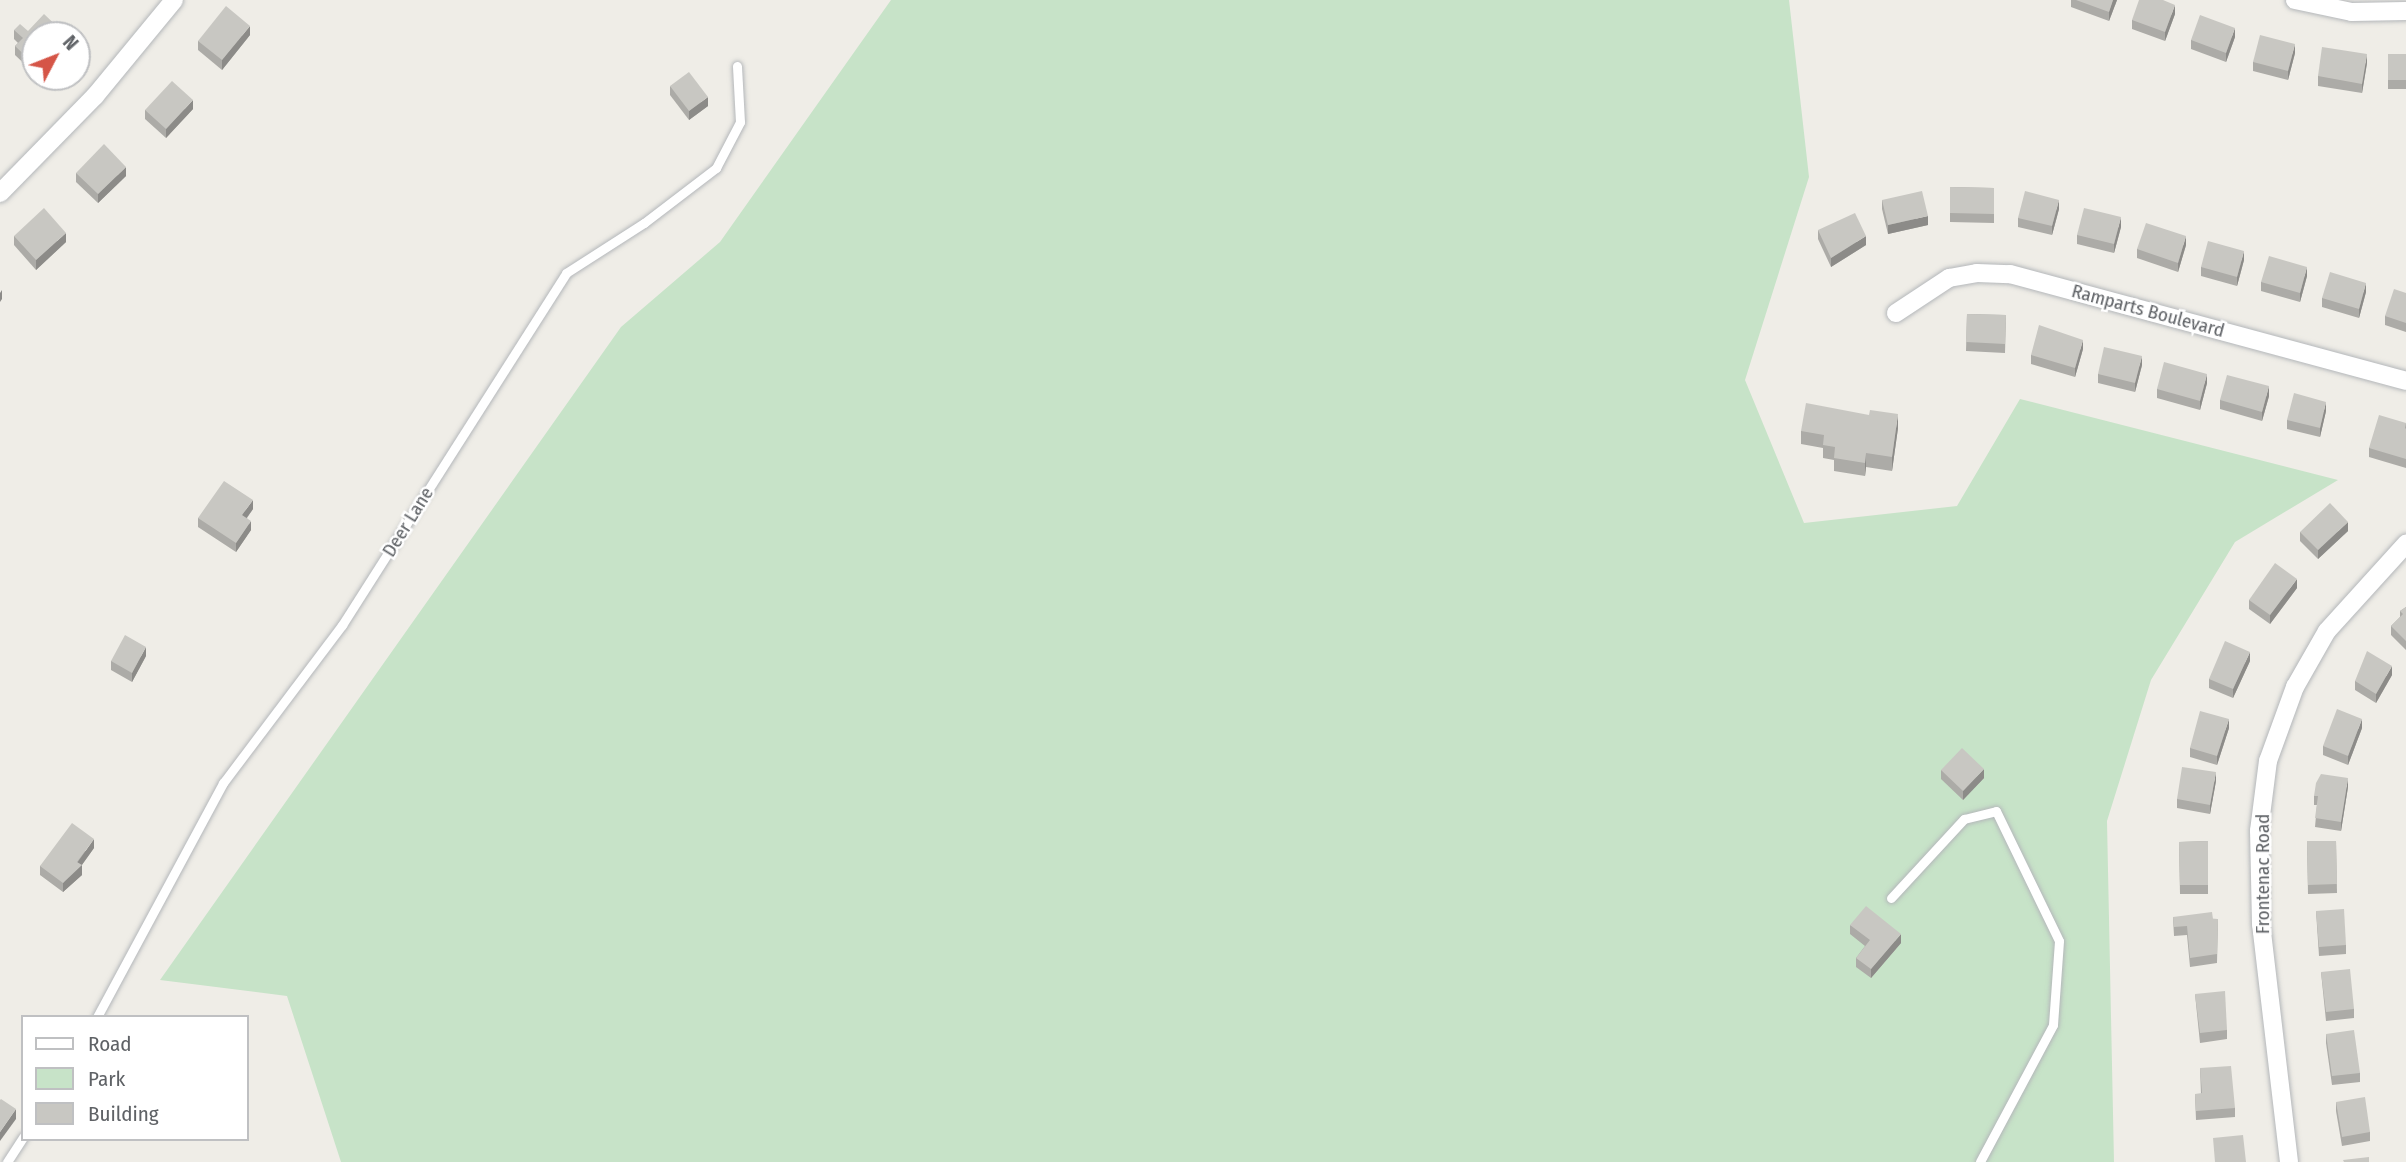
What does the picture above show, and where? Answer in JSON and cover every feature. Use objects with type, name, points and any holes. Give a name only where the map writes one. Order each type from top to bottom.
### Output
[{"type":"street","points":[[0,193],[95,96],[174,0]]},
{"type":"street","points":[[2295,0],[2352,12],[2406,11]]},
{"type":"street","name":"Ramparts Boulevard","points":[[1896,313],[1949,278],[1977,273],[2010,274],[2406,382]]},
{"type":"street","name":"Frontenac Road","points":[[2289,1162],[2261,924],[2259,831],[2268,761],[2295,687],[2327,631],[2406,544]]},
{"type":"lane","name":"Deer Lane","points":[[98,1015],[223,783],[342,625],[566,272],[644,223],[716,168],[740,122],[737,66]]},
{"type":"lane","points":[[1891,898],[1964,819],[1996,811],[2059,941],[2053,1025],[1980,1162]]},
{"type":"lane","points":[[7,1162],[21,1140]]},
{"type":"green space","points":[[891,0],[1789,0],[1809,177],[1745,380],[1804,523],[1957,506],[2020,399],[2338,480],[2235,542],[2151,680],[2107,821],[2114,1162],[341,1162],[287,996],[160,980],[621,327],[720,242]]},
{"type":"building","points":[[2076,0],[2113,0],[2109,12]]},
{"type":"building","points":[[2139,0],[2163,0],[2175,5],[2165,32],[2132,20]]},
{"type":"building","points":[[226,6],[250,26],[222,60],[198,41]]},
{"type":"building","points":[[44,14],[51,21],[37,21]]},
{"type":"building","points":[[2200,15],[2235,28],[2226,53],[2191,40]]},
{"type":"building","points":[[21,25],[21,36],[14,30]]},
{"type":"building","points":[[2260,35],[2295,44],[2288,71],[2253,62]]},
{"type":"building","points":[[21,40],[21,52],[15,46]]},
{"type":"building","points":[[2322,47],[2367,54],[2362,84],[2318,76]]},
{"type":"building","points":[[2388,54],[2406,54],[2406,80],[2388,80]]},
{"type":"building","points":[[689,72],[708,97],[689,111],[670,86]]},
{"type":"building","points":[[172,81],[193,100],[166,129],[145,110]]},
{"type":"building","points":[[104,144],[126,167],[98,194],[76,173]]},
{"type":"building","points":[[1950,187],[1994,188],[1994,214],[1950,213]]},
{"type":"building","points":[[1922,191],[1928,216],[1888,225],[1882,200]]},
{"type":"building","points":[[2025,191],[2059,200],[2052,226],[2018,218]]},
{"type":"building","points":[[44,208],[66,233],[36,260],[14,236]]},
{"type":"building","points":[[2084,208],[2121,217],[2114,244],[2077,235]]},
{"type":"building","points":[[1855,213],[1866,236],[1831,258],[1818,230]]},
{"type":"building","points":[[2146,223],[2186,236],[2178,263],[2137,249]]},
{"type":"building","points":[[2208,241],[2244,251],[2237,277],[2201,267]]},
{"type":"building","points":[[2269,256],[2307,267],[2300,293],[2261,282]]},
{"type":"building","points":[[2330,272],[2366,283],[2359,309],[2322,298]]},
{"type":"building","points":[[2394,289],[2406,293],[2406,323],[2385,316]]},
{"type":"building","points":[[1967,314],[2006,315],[2005,344],[1966,342]]},
{"type":"building","points":[[2039,325],[2083,340],[2075,368],[2031,355]]},
{"type":"building","points":[[2104,347],[2142,356],[2135,383],[2098,374]]},
{"type":"building","points":[[2164,362],[2207,374],[2200,401],[2157,389]]},
{"type":"building","points":[[2227,375],[2269,386],[2262,412],[2220,400]]},
{"type":"building","points":[[2294,393],[2326,402],[2320,428],[2287,420]]},
{"type":"building","points":[[1806,403],[1869,415],[1870,410],[1898,414],[1892,457],[1866,453],[1865,463],[1834,458],[1835,447],[1823,445],[1824,435],[1801,431]]},
{"type":"building","points":[[2379,415],[2406,423],[2406,459],[2369,448]]},
{"type":"building","points":[[224,481],[253,500],[242,515],[251,521],[236,543],[198,518]]},
{"type":"building","points":[[2330,503],[2348,522],[2318,550],[2300,532]]},
{"type":"building","points":[[2275,563],[2297,579],[2270,615],[2249,600]]},
{"type":"building","points":[[2406,607],[2406,641],[2391,626],[2403,614],[2400,611]]},
{"type":"building","points":[[125,635],[146,647],[132,673],[111,661]]},
{"type":"building","points":[[2225,641],[2250,652],[2233,689],[2209,679]]},
{"type":"building","points":[[2367,651],[2392,666],[2376,694],[2355,681]]},
{"type":"building","points":[[2337,709],[2362,719],[2348,756],[2323,746]]},
{"type":"building","points":[[2200,711],[2229,719],[2217,756],[2190,748]]},
{"type":"building","points":[[1962,748],[1984,769],[1963,791],[1941,770]]},
{"type":"building","points":[[2182,767],[2216,772],[2210,805],[2177,799]]},
{"type":"building","points":[[2321,774],[2348,778],[2341,822],[2315,818],[2318,796],[2314,796]]},
{"type":"building","points":[[72,823],[94,839],[77,862],[82,865],[63,883],[40,866]]},
{"type":"building","points":[[2208,841],[2208,885],[2180,885],[2179,842]]},
{"type":"building","points":[[2307,841],[2336,841],[2337,884],[2308,885]]},
{"type":"building","points":[[1866,906],[1901,934],[1871,969],[1856,958],[1870,940],[1850,925]]},
{"type":"building","points":[[2344,909],[2346,945],[2319,947],[2316,911]]},
{"type":"building","points":[[2212,912],[2213,919],[2218,919],[2217,954],[2190,958],[2187,926],[2174,927],[2173,917]]},
{"type":"building","points":[[2350,969],[2354,1009],[2326,1012],[2321,972]]},
{"type":"building","points":[[2225,991],[2227,1030],[2200,1033],[2195,994]]},
{"type":"building","points":[[2354,1030],[2360,1073],[2332,1076],[2326,1034]]},
{"type":"building","points":[[2231,1066],[2235,1108],[2196,1111],[2195,1094],[2202,1093],[2200,1068]]},
{"type":"building","points":[[2365,1097],[2370,1132],[2342,1137],[2336,1102]]},
{"type":"building","points":[[0,1100],[16,1109],[0,1132]]},
{"type":"building","points":[[2243,1135],[2246,1162],[2215,1162],[2213,1138]]},
{"type":"building","points":[[2369,1157],[2369,1162],[2343,1160]]}]
